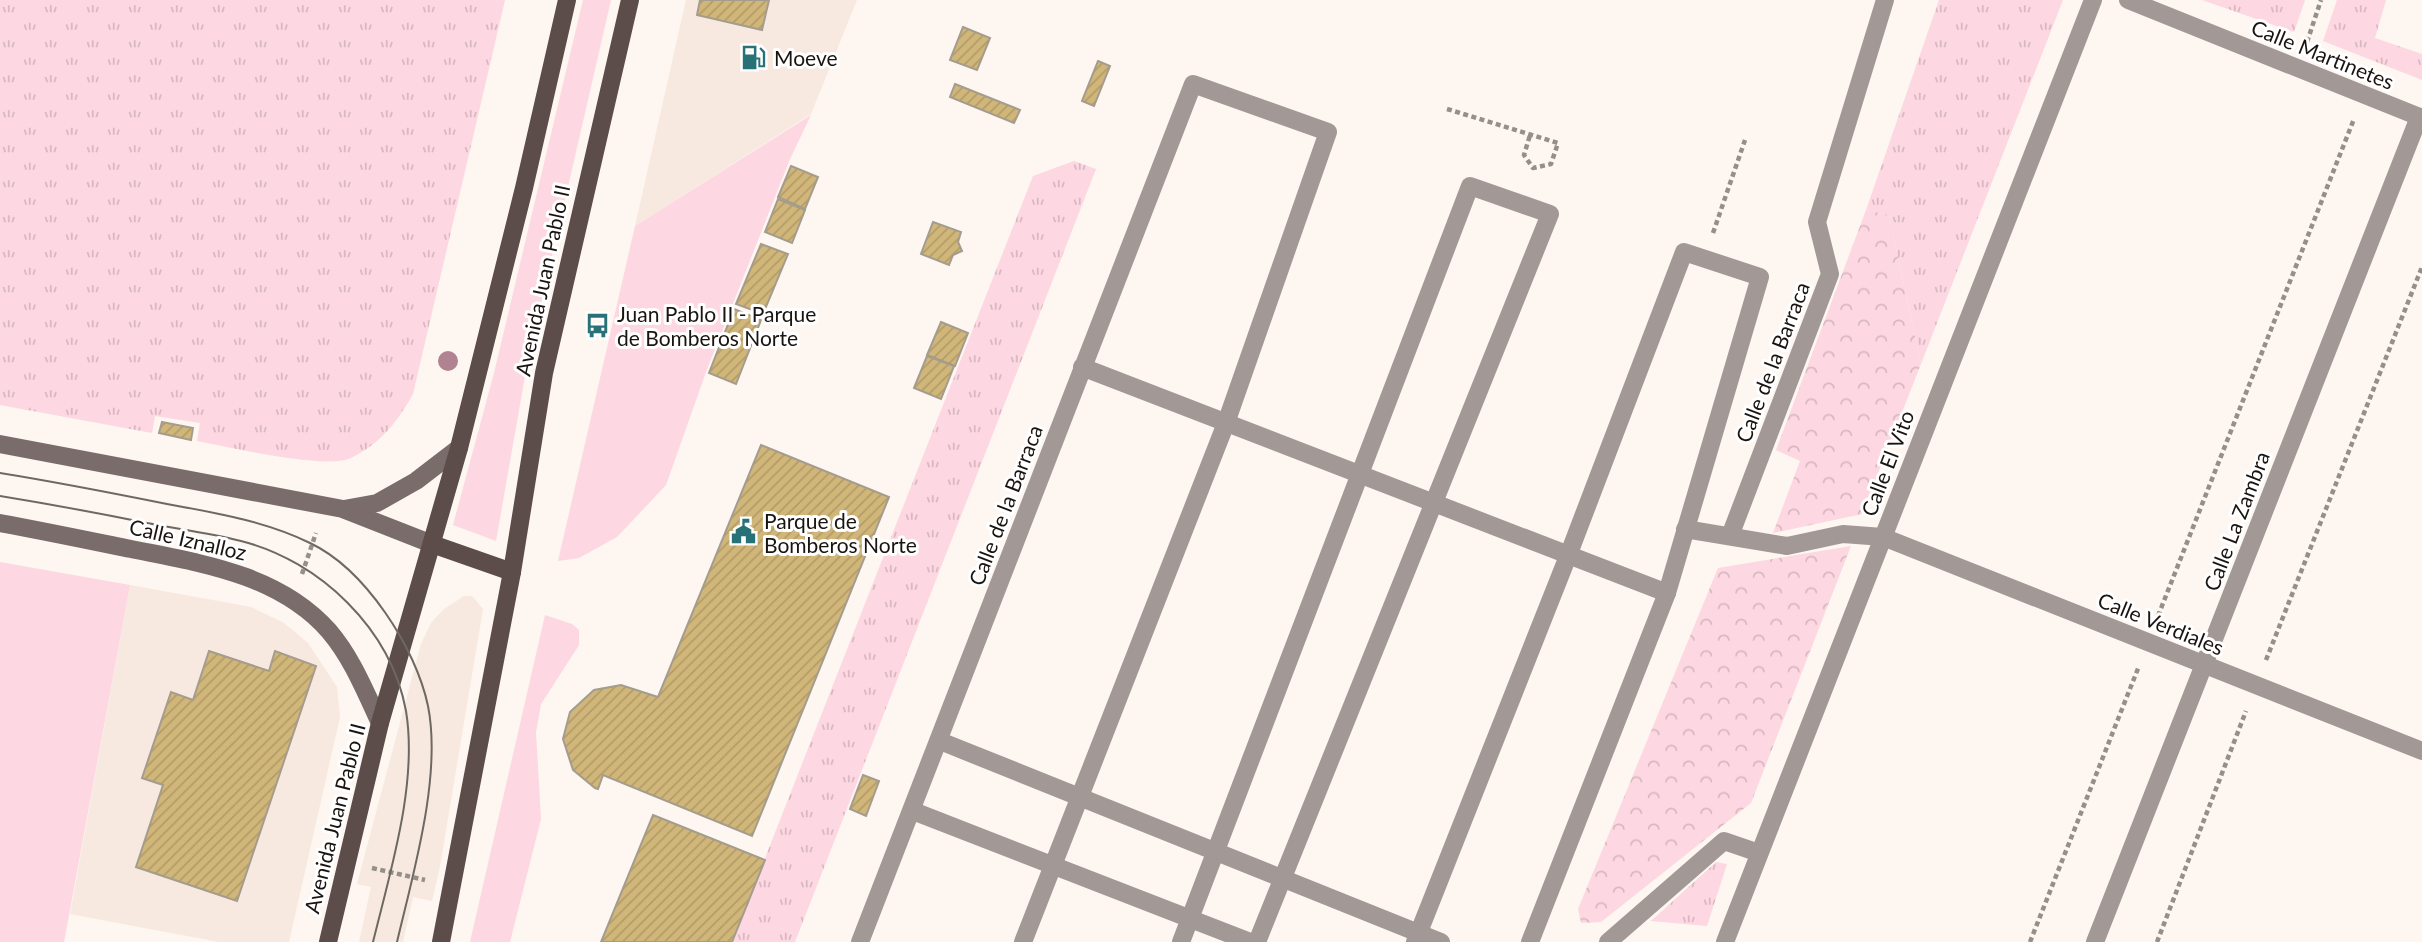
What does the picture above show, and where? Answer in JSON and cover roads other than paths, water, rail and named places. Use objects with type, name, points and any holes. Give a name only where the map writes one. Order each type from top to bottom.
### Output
[{"type":"main road","name":"Avenida Juan Pablo II","points":[[328,942],[380,723],[459,448],[524,188],[567,0]]},
{"type":"main road","name":"Avenida Juan Pablo II","points":[[441,942],[512,572],[544,373],[630,0]]},
{"type":"main road","points":[[0,444],[343,509],[512,572]]},
{"type":"main road","points":[[343,509],[377,503],[416,481],[459,448]]},
{"type":"main road","name":"Calle Iznalloz","points":[[0,523],[206,564],[252,578],[293,600],[327,629],[350,658],[380,723]]},
{"type":"lane","name":"Calle de la Barraca","points":[[1730,536],[1830,274],[1817,222],[1885,0]]},
{"type":"lane","name":"Calle El Vito","points":[[1725,942],[2093,0]]},
{"type":"lane","name":"Calle Martinetes","points":[[2128,0],[2421,118]]},
{"type":"lane","name":"Calle de la Barraca","points":[[860,942],[1193,84],[1328,132],[1226,423]]},
{"type":"lane","name":"Calle La Zambra","points":[[2095,942],[2421,118]]},
{"type":"lane","points":[[1181,942],[1470,186],[1550,214],[1258,942]]},
{"type":"lane","points":[[1416,937],[1568,556],[1684,252],[1760,277],[1667,593],[1530,942]]},
{"type":"lane","points":[[1082,367],[1433,505],[1667,593]]},
{"type":"lane","points":[[1023,942],[1226,423]]},
{"type":"lane","name":"Calle Verdiales","points":[[1685,529],[1787,546],[1843,534],[1882,537],[2422,751]]},
{"type":"lane","points":[[940,741],[1283,879],[1416,937],[1441,942]]},
{"type":"lane","points":[[913,810],[1250,942]]},
{"type":"lane","points":[[1608,942],[1724,841],[1759,853]]},
{"type":"tram line","points":[[0,473],[204,511],[276,529],[310,543],[330,555],[350,571],[368,591],[385,612],[412,660],[428,706],[431,733],[429,794],[424,825],[397,942]]},
{"type":"tram line","points":[[0,496],[218,536],[270,551],[298,564],[324,582],[348,603],[368,626],[398,681],[406,711],[409,739],[400,828],[373,942]]},
{"type":"place","name":"Moeve","points":[[754,57]]},
{"type":"place","name":"Juan Pablo II - Parque de Bomberos Norte","points":[[597,325]]},
{"type":"place","name":"Parque de Bomberos Norte","points":[[744,532]]}]
